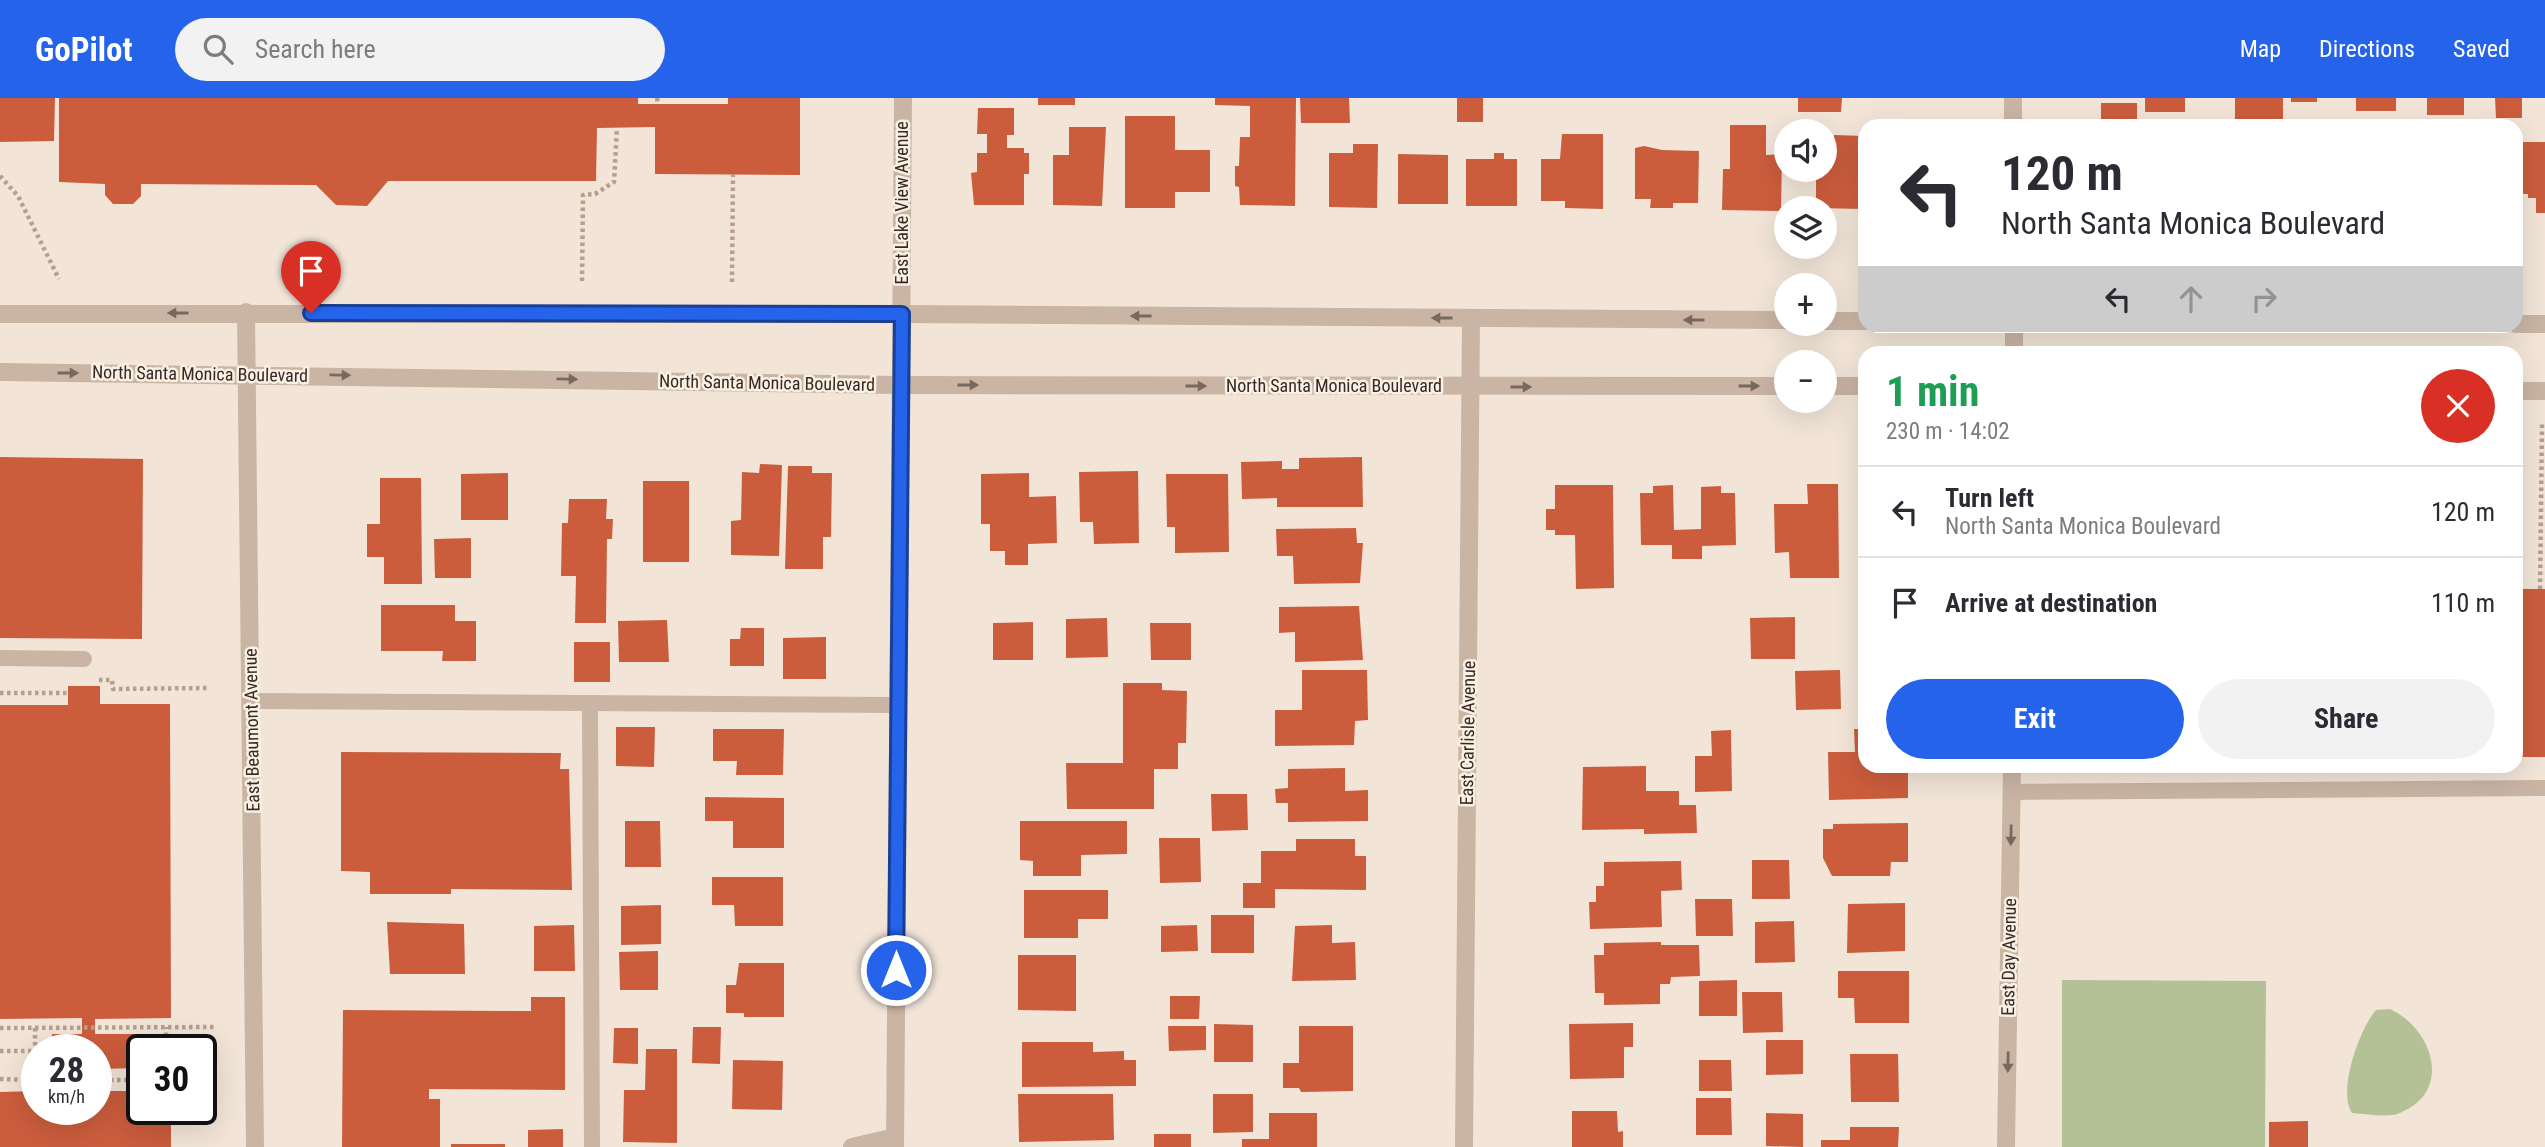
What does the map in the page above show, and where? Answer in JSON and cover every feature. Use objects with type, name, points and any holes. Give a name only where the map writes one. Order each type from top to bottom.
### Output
[{"type":"street","name":"East Lake View Avenue","points":[[895,1142],[902,98]]},
{"type":"street","points":[[2013,98],[2013,119]]},
{"type":"street","name":"East Beaumont Avenue","points":[[246,312],[253,701],[255,1147]]},
{"type":"street","points":[[0,314],[902,314],[1774,320]]},
{"type":"street","name":"East Carlisle Avenue","points":[[1464,1147],[1471,318]]},
{"type":"street","points":[[1837,321],[1858,321]]},
{"type":"street","points":[[2523,324],[2545,324]]},
{"type":"street","name":"North Santa Monica Boulevard","points":[[0,372],[900,385],[1774,386]]},
{"type":"street","points":[[1837,386],[1858,386]]},
{"type":"street","points":[[2523,391],[2545,391]]},
{"type":"street","name":"East Day Avenue","points":[[2006,1147],[2012,773]]},
{"type":"street","points":[[852,1147],[895,1142]]},
{"type":"lane","points":[[0,658],[84,659]]},
{"type":"lane","points":[[253,701],[897,705]]},
{"type":"lane","points":[[590,703],[592,1147]]},
{"type":"lane","points":[[2012,792],[2545,788]]},
{"type":"path","points":[[582,281],[583,195],[595,194],[614,181],[617,128]]},
{"type":"path","points":[[732,282],[733,174]]},
{"type":"path","points":[[0,176],[18,196],[59,279]]},
{"type":"path","points":[[2540,589],[2542,424]]},
{"type":"path","points":[[91,680],[112,680],[113,689],[210,688]]},
{"type":"path","points":[[0,693],[68,693]]},
{"type":"path","points":[[35,1027],[35,1034]]},
{"type":"path","points":[[166,1027],[166,1034]]},
{"type":"path","points":[[0,1028],[216,1027]]},
{"type":"path","points":[[0,1051],[21,1051]]},
{"type":"path","points":[[0,1079],[21,1080]]},
{"type":"green space","points":[[2062,980],[2266,981],[2265,1147],[2062,1147]]},
{"type":"green space","points":[[2390,1009],[2405,1018],[2426,1044],[2432,1075],[2427,1090],[2417,1103],[2400,1113],[2352,1113],[2347,1090],[2357,1045],[2376,1010]]},
{"type":"building","points":[[0,98],[55,98],[54,141],[0,142]]},
{"type":"building","points":[[59,98],[638,98],[638,104],[728,104],[728,98],[800,98],[800,175],[655,174],[655,127],[597,128],[596,181],[388,181],[367,206],[336,205],[316,185],[141,184],[141,196],[133,204],[113,204],[105,195],[105,184],[59,182]]},
{"type":"building","points":[[1038,98],[1075,98],[1075,105],[1038,105]]},
{"type":"building","points":[[1215,98],[1296,98],[1295,206],[1240,205],[1239,187],[1235,186],[1235,166],[1239,166],[1240,137],[1250,137],[1250,106],[1215,105]]},
{"type":"building","points":[[1300,98],[1349,98],[1350,123],[1301,123]]},
{"type":"building","points":[[1457,98],[1483,98],[1483,122],[1457,122]]},
{"type":"building","points":[[1798,98],[1842,98],[1841,112],[1798,112]]},
{"type":"building","points":[[2145,98],[2185,98],[2185,112],[2145,112]]},
{"type":"building","points":[[2235,98],[2283,98],[2283,119],[2235,119]]},
{"type":"building","points":[[2291,98],[2317,98],[2317,102],[2291,102]]},
{"type":"building","points":[[2356,98],[2396,98],[2396,111],[2356,111]]},
{"type":"building","points":[[2427,98],[2464,98],[2464,115],[2427,115]]},
{"type":"building","points":[[2495,98],[2522,98],[2522,118],[2496,118]]},
{"type":"building","points":[[2101,103],[2137,103],[2137,119],[2101,119]]},
{"type":"building","points":[[978,108],[1014,108],[1014,135],[1007,135],[1007,148],[1024,148],[1024,153],[1029,153],[1029,174],[1024,174],[1024,205],[974,205],[971,173],[977,172],[977,153],[987,153],[987,134],[977,134]]},
{"type":"building","points":[[1125,116],[1175,116],[1175,150],[1210,150],[1210,192],[1175,192],[1175,208],[1125,208]]},
{"type":"building","points":[[1730,125],[1766,125],[1766,155],[1774,154],[1774,182],[1782,182],[1781,196],[1774,196],[1774,211],[1722,210],[1723,169],[1730,169]]},
{"type":"building","points":[[1069,127],[1106,127],[1102,206],[1053,205],[1053,155],[1069,155]]},
{"type":"building","points":[[1562,134],[1603,134],[1603,209],[1565,208],[1565,201],[1541,201],[1541,159],[1560,159]]},
{"type":"building","points":[[1837,135],[1858,136],[1858,209],[1837,208],[1837,196],[1816,196],[1816,182],[1837,182]]},
{"type":"building","points":[[2523,142],[2545,142],[2545,213],[2536,213],[2536,198],[2528,198],[2528,194],[2523,194]]},
{"type":"building","points":[[1353,144],[1378,144],[1377,208],[1329,207],[1329,153],[1353,153]]},
{"type":"building","points":[[1644,146],[1662,150],[1699,151],[1698,203],[1673,203],[1673,208],[1650,208],[1651,199],[1635,199],[1635,148]]},
{"type":"building","points":[[1494,153],[1504,153],[1504,159],[1517,159],[1517,206],[1466,206],[1466,159],[1494,159]]},
{"type":"building","points":[[1398,154],[1448,155],[1448,204],[1398,204]]},
{"type":"building","points":[[0,457],[143,459],[142,639],[0,638]]},
{"type":"building","points":[[1362,457],[1363,507],[1277,507],[1277,498],[1242,499],[1241,462],[1282,461],[1282,469],[1299,469],[1299,458]]},
{"type":"building","points":[[760,464],[782,465],[779,556],[731,555],[731,521],[741,520],[742,472],[759,473]]},
{"type":"building","points":[[788,466],[812,466],[812,473],[832,473],[831,537],[823,537],[823,569],[785,569]]},
{"type":"building","points":[[1138,471],[1139,543],[1094,544],[1093,522],[1080,522],[1079,472]]},
{"type":"building","points":[[508,473],[508,520],[461,520],[461,474]]},
{"type":"building","points":[[1029,473],[1029,497],[1056,496],[1057,543],[1028,544],[1028,565],[1005,565],[1005,551],[990,551],[990,524],[981,524],[981,474]]},
{"type":"building","points":[[1166,474],[1228,474],[1229,552],[1175,553],[1175,527],[1167,527]]},
{"type":"building","points":[[380,478],[421,478],[422,584],[384,584],[384,557],[367,557],[367,524],[380,524]]},
{"type":"building","points":[[643,481],[689,481],[689,562],[643,562]]},
{"type":"building","points":[[1807,484],[1838,484],[1839,578],[1790,578],[1789,552],[1775,553],[1774,504],[1808,504]]},
{"type":"building","points":[[1555,485],[1613,485],[1614,588],[1576,589],[1575,535],[1555,535],[1555,530],[1546,530],[1546,509],[1555,509]]},
{"type":"building","points":[[1673,485],[1674,530],[1701,529],[1701,487],[1721,486],[1721,493],[1735,493],[1736,545],[1702,546],[1702,559],[1672,559],[1672,545],[1641,545],[1640,493],[1653,493],[1653,486]]},
{"type":"building","points":[[569,499],[607,499],[606,519],[613,519],[612,539],[607,539],[606,623],[575,623],[576,576],[561,576],[562,523],[568,523]]},
{"type":"building","points":[[1356,528],[1357,543],[1363,543],[1360,583],[1294,584],[1293,556],[1277,556],[1276,529]]},
{"type":"building","points":[[471,538],[471,578],[435,578],[434,539]]},
{"type":"building","points":[[2523,589],[2545,589],[2545,757],[2523,757]]},
{"type":"building","points":[[381,605],[455,605],[455,621],[476,621],[476,661],[442,661],[443,651],[381,651]]},
{"type":"building","points":[[1359,606],[1363,660],[1295,662],[1295,632],[1279,633],[1279,607]]},
{"type":"building","points":[[1795,617],[1795,659],[1751,659],[1750,618]]},
{"type":"building","points":[[1107,618],[1108,657],[1066,658],[1066,619]]},
{"type":"building","points":[[667,620],[669,662],[619,662],[618,621]]},
{"type":"building","points":[[1033,622],[1033,660],[993,660],[993,623]]},
{"type":"building","points":[[1150,623],[1191,623],[1191,660],[1151,660]]},
{"type":"building","points":[[741,628],[764,628],[764,666],[730,666],[730,639],[740,639]]},
{"type":"building","points":[[826,637],[826,679],[783,679],[783,638]]},
{"type":"building","points":[[574,642],[610,642],[610,682],[574,682]]},
{"type":"building","points":[[1302,670],[1367,670],[1368,720],[1355,721],[1354,745],[1275,746],[1275,710],[1302,710]]},
{"type":"building","points":[[1840,670],[1841,709],[1796,710],[1795,671]]},
{"type":"building","points":[[1123,683],[1162,683],[1162,690],[1187,691],[1186,743],[1178,743],[1178,769],[1154,769],[1154,809],[1067,809],[1066,763],[1123,763]]},
{"type":"building","points":[[68,686],[100,686],[100,704],[170,704],[171,1018],[95,1019],[95,1034],[82,1034],[82,1018],[0,1019],[0,705],[68,705]]},
{"type":"building","points":[[616,727],[655,727],[654,767],[616,766]]},
{"type":"building","points":[[713,729],[784,729],[783,775],[736,775],[737,761],[713,761]]},
{"type":"building","points":[[1854,729],[1858,729],[1858,773],[1908,773],[1908,798],[1829,800],[1828,752],[1855,752]]},
{"type":"building","points":[[1731,730],[1732,791],[1695,792],[1695,756],[1712,756],[1711,731]]},
{"type":"building","points":[[341,752],[561,753],[560,769],[569,769],[572,890],[451,889],[451,894],[370,894],[370,872],[341,871]]},
{"type":"building","points":[[1646,766],[1646,791],[1679,791],[1679,805],[1696,805],[1697,833],[1644,834],[1644,829],[1582,830],[1583,767]]},
{"type":"building","points":[[1345,768],[1345,791],[1368,790],[1368,821],[1288,822],[1288,803],[1276,803],[1275,789],[1288,788],[1288,769]]},
{"type":"building","points":[[1211,794],[1247,794],[1248,830],[1212,831]]},
{"type":"building","points":[[705,797],[784,798],[784,848],[733,848],[733,821],[705,821]]},
{"type":"building","points":[[625,821],[660,821],[661,867],[625,867]]},
{"type":"building","points":[[1020,821],[1127,821],[1127,854],[1081,855],[1081,876],[1033,876],[1033,861],[1020,860]]},
{"type":"building","points":[[1908,823],[1908,862],[1891,862],[1890,876],[1832,876],[1823,858],[1823,829],[1833,829],[1833,824]]},
{"type":"building","points":[[1159,838],[1200,838],[1201,882],[1160,883]]},
{"type":"building","points":[[1296,839],[1355,839],[1355,856],[1366,856],[1366,890],[1275,889],[1275,908],[1243,908],[1243,883],[1261,883],[1261,851],[1296,851]]},
{"type":"building","points":[[1752,860],[1789,860],[1790,899],[1752,899]]},
{"type":"building","points":[[1681,861],[1682,890],[1661,891],[1662,927],[1590,929],[1589,902],[1596,902],[1596,886],[1604,886],[1604,862]]},
{"type":"building","points":[[712,877],[783,877],[783,926],[735,926],[734,905],[712,905]]},
{"type":"building","points":[[1024,890],[1108,890],[1108,919],[1078,919],[1078,938],[1024,938]]},
{"type":"building","points":[[1695,899],[1732,899],[1733,936],[1696,936]]},
{"type":"building","points":[[1905,903],[1905,951],[1847,953],[1848,904]]},
{"type":"building","points":[[661,905],[661,944],[621,945],[621,906]]},
{"type":"building","points":[[1211,915],[1254,915],[1254,953],[1211,953]]},
{"type":"building","points":[[1794,921],[1795,962],[1755,963],[1755,922]]},
{"type":"building","points":[[387,922],[464,924],[465,974],[390,974]]},
{"type":"building","points":[[574,925],[575,971],[534,971],[534,926]]},
{"type":"building","points":[[1197,925],[1198,951],[1161,952],[1161,926]]},
{"type":"building","points":[[1332,925],[1332,943],[1355,942],[1356,980],[1292,981],[1295,926]]},
{"type":"building","points":[[1661,942],[1661,945],[1699,945],[1700,976],[1671,977],[1670,984],[1660,984],[1660,1004],[1604,1005],[1604,993],[1595,993],[1594,955],[1604,955],[1604,943]]},
{"type":"building","points":[[658,951],[658,990],[620,990],[619,952]]},
{"type":"building","points":[[1018,955],[1076,955],[1076,1011],[1018,1010]]},
{"type":"building","points":[[739,963],[784,963],[784,1017],[744,1017],[744,1013],[726,1013],[726,985],[736,985]]},
{"type":"building","points":[[1838,971],[1909,971],[1909,1023],[1855,1023],[1854,998],[1838,998]]},
{"type":"building","points":[[1737,980],[1737,1016],[1699,1016],[1699,981]]},
{"type":"building","points":[[1742,992],[1782,992],[1783,1032],[1743,1033]]},
{"type":"building","points":[[1170,996],[1200,996],[1199,1019],[1170,1019]]},
{"type":"building","points":[[531,997],[565,997],[565,1090],[429,1089],[429,1099],[440,1099],[440,1147],[342,1147],[343,1010],[531,1011]]},
{"type":"building","points":[[1633,1023],[1633,1047],[1624,1047],[1624,1078],[1570,1079],[1569,1024]]},
{"type":"building","points":[[1214,1024],[1253,1025],[1253,1062],[1214,1062]]},
{"type":"building","points":[[1168,1026],[1206,1026],[1206,1050],[1169,1051]]},
{"type":"building","points":[[1299,1026],[1353,1026],[1353,1091],[1301,1092],[1299,1088],[1283,1088],[1283,1063],[1299,1063]]},
{"type":"building","points":[[693,1027],[721,1027],[720,1064],[692,1063]]},
{"type":"building","points":[[614,1028],[638,1028],[638,1064],[613,1063]]},
{"type":"building","points":[[112,1034],[126,1034],[126,1068],[112,1069]]},
{"type":"building","points":[[1766,1040],[1803,1040],[1803,1074],[1766,1075]]},
{"type":"building","points":[[1022,1042],[1093,1042],[1093,1052],[1124,1051],[1124,1060],[1136,1060],[1136,1086],[1022,1087]]},
{"type":"building","points":[[646,1049],[677,1049],[677,1143],[623,1142],[624,1090],[645,1090]]},
{"type":"building","points":[[1850,1054],[1898,1054],[1899,1102],[1851,1102]]},
{"type":"building","points":[[733,1060],[783,1061],[782,1110],[732,1109]]},
{"type":"building","points":[[1699,1060],[1731,1060],[1732,1091],[1699,1091]]},
{"type":"building","points":[[21,1091],[21,1125],[112,1125],[112,1091],[126,1091],[126,1125],[171,1125],[171,1147],[0,1147],[0,1092]]},
{"type":"building","points":[[1018,1094],[1113,1094],[1114,1140],[1019,1142]]},
{"type":"building","points":[[1213,1094],[1253,1094],[1253,1132],[1213,1133]]},
{"type":"building","points":[[1696,1098],[1731,1098],[1732,1135],[1696,1135]]},
{"type":"building","points":[[1572,1111],[1617,1111],[1618,1132],[1623,1131],[1623,1147],[1572,1147]]},
{"type":"building","points":[[1269,1113],[1317,1113],[1317,1147],[1242,1147],[1242,1139],[1269,1139]]},
{"type":"building","points":[[1766,1113],[1803,1114],[1803,1147],[1766,1146]]},
{"type":"building","points":[[2308,1121],[2308,1147],[2269,1147],[2269,1122]]},
{"type":"building","points":[[1850,1127],[1899,1127],[1898,1147],[1821,1147],[1821,1140],[1850,1140]]},
{"type":"building","points":[[563,1129],[563,1147],[528,1147],[528,1130]]},
{"type":"building","points":[[1154,1134],[1191,1134],[1191,1147],[1154,1147]]},
{"type":"building","points":[[451,1144],[505,1144],[505,1147],[451,1147]]},
{"type":"route","points":[[311,313],[902,314],[896,970]]}]
